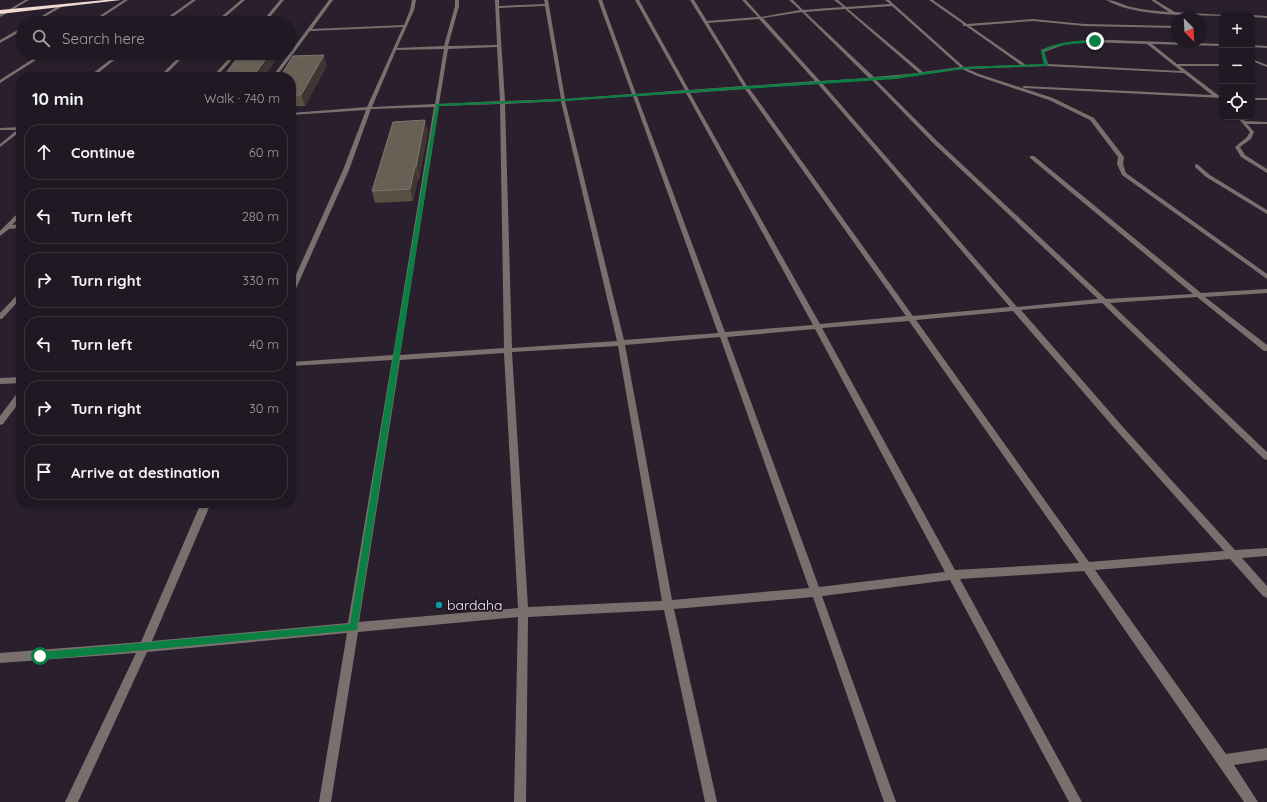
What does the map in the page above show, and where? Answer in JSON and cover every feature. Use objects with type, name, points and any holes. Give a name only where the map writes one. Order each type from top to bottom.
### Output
[{"type":"highway","points":[[0,12],[119,0]]},
{"type":"street","points":[[0,16],[27,0]]},
{"type":"street","points":[[102,16],[126,0]]},
{"type":"street","points":[[172,16],[194,0]]},
{"type":"street","points":[[224,16],[243,0]]},
{"type":"street","points":[[269,16],[282,0]]},
{"type":"street","points":[[296,47],[331,0]]},
{"type":"street","points":[[296,281],[346,170],[369,108],[412,10],[414,0]]},
{"type":"street","points":[[325,802],[446,47],[457,6],[457,0]]},
{"type":"street","points":[[497,0],[502,102],[508,350],[524,612],[520,802]]},
{"type":"street","points":[[546,0],[563,100],[620,343],[668,605],[711,802]]},
{"type":"street","points":[[600,0],[816,592],[890,802]]},
{"type":"street","points":[[637,0],[817,326],[1076,802]]},
{"type":"street","points":[[692,0],[746,87],[911,318],[1252,802]]},
{"type":"street","points":[[744,0],[819,83],[1119,428],[1267,593]]},
{"type":"street","points":[[791,0],[873,79],[935,142],[1267,457]]},
{"type":"street","points":[[836,0],[922,73]]},
{"type":"street","points":[[887,0],[963,68],[978,75],[1015,86],[1058,102],[1092,119],[1121,157],[1120,164],[1124,174],[1267,277]]},
{"type":"street","points":[[931,0],[964,25],[1024,65]]},
{"type":"street","points":[[1108,0],[1123,7],[1137,11],[1174,12]]},
{"type":"street","points":[[1153,0],[1174,12]]},
{"type":"street","points":[[498,7],[546,5]]},
{"type":"street","points":[[707,22],[759,18],[802,11],[892,5]]},
{"type":"street","points":[[44,16],[61,6]]},
{"type":"street","points":[[1207,14],[1219,15]]},
{"type":"street","points":[[1255,16],[1267,17]]},
{"type":"street","points":[[964,25],[1033,20],[1084,25],[1171,27]]},
{"type":"street","points":[[309,30],[404,26]]},
{"type":"street","points":[[0,42],[16,32]]},
{"type":"street","points":[[1046,65],[1042,51],[1052,46],[1070,42],[1147,42],[1219,46]]},
{"type":"street","points":[[1147,42],[1219,96]]},
{"type":"street","points":[[394,49],[499,46]]},
{"type":"street","points":[[1255,46],[1267,46]]},
{"type":"street","points":[[0,82],[34,60]]},
{"type":"street","points":[[96,72],[112,60]]},
{"type":"street","points":[[166,72],[178,60]]},
{"type":"street","points":[[219,72],[230,60]]},
{"type":"street","points":[[278,72],[287,60]]},
{"type":"street","points":[[1255,61],[1267,66]]},
{"type":"street","points":[[1176,64],[1219,65]]},
{"type":"street","points":[[296,114],[369,108],[563,100],[634,94],[819,83],[873,79],[963,68],[1024,65],[1185,72]]},
{"type":"street","points":[[1255,66],[1267,66]]},
{"type":"street","points":[[1015,86],[1219,97]]},
{"type":"street","points":[[1255,99],[1267,99]]},
{"type":"street","points":[[1244,122],[1267,123]]},
{"type":"street","points":[[1244,122],[1252,132],[1249,138],[1237,147],[1243,156],[1267,171]]},
{"type":"street","points":[[0,130],[16,129]]},
{"type":"street","points":[[0,146],[16,133]]},
{"type":"street","points":[[1032,157],[1200,296],[1267,349]]},
{"type":"street","points":[[1197,166],[1208,176],[1267,212]]},
{"type":"street","points":[[0,234],[16,219]]},
{"type":"street","points":[[8,227],[16,226]]},
{"type":"street","points":[[296,364],[620,343],[1104,301],[1267,291]]},
{"type":"street","points":[[0,317],[16,299]]},
{"type":"street","points":[[0,381],[16,380]]},
{"type":"street","points":[[0,422],[16,401]]},
{"type":"street","points":[[71,802],[144,647],[204,508]]},
{"type":"street","points":[[0,658],[144,647],[524,612],[668,605],[816,592],[953,575],[1267,552]]},
{"type":"street","points":[[1223,760],[1267,754]]},
{"type":"building","points":[[324,55],[301,95],[296,95],[296,72],[283,72],[291,60],[296,60],[296,56]]},
{"type":"building","points":[[236,60],[265,60],[256,72],[227,72]]},
{"type":"building","points":[[425,120],[410,189],[372,191],[393,122]]},
{"type":"place","name":"bardaha","points":[[439,605]]},
{"type":"route","points":[[40,656],[354,628],[437,105],[563,100],[634,94],[896,78],[963,68],[1046,65],[1042,51],[1052,46],[1070,42],[1095,41]]}]
